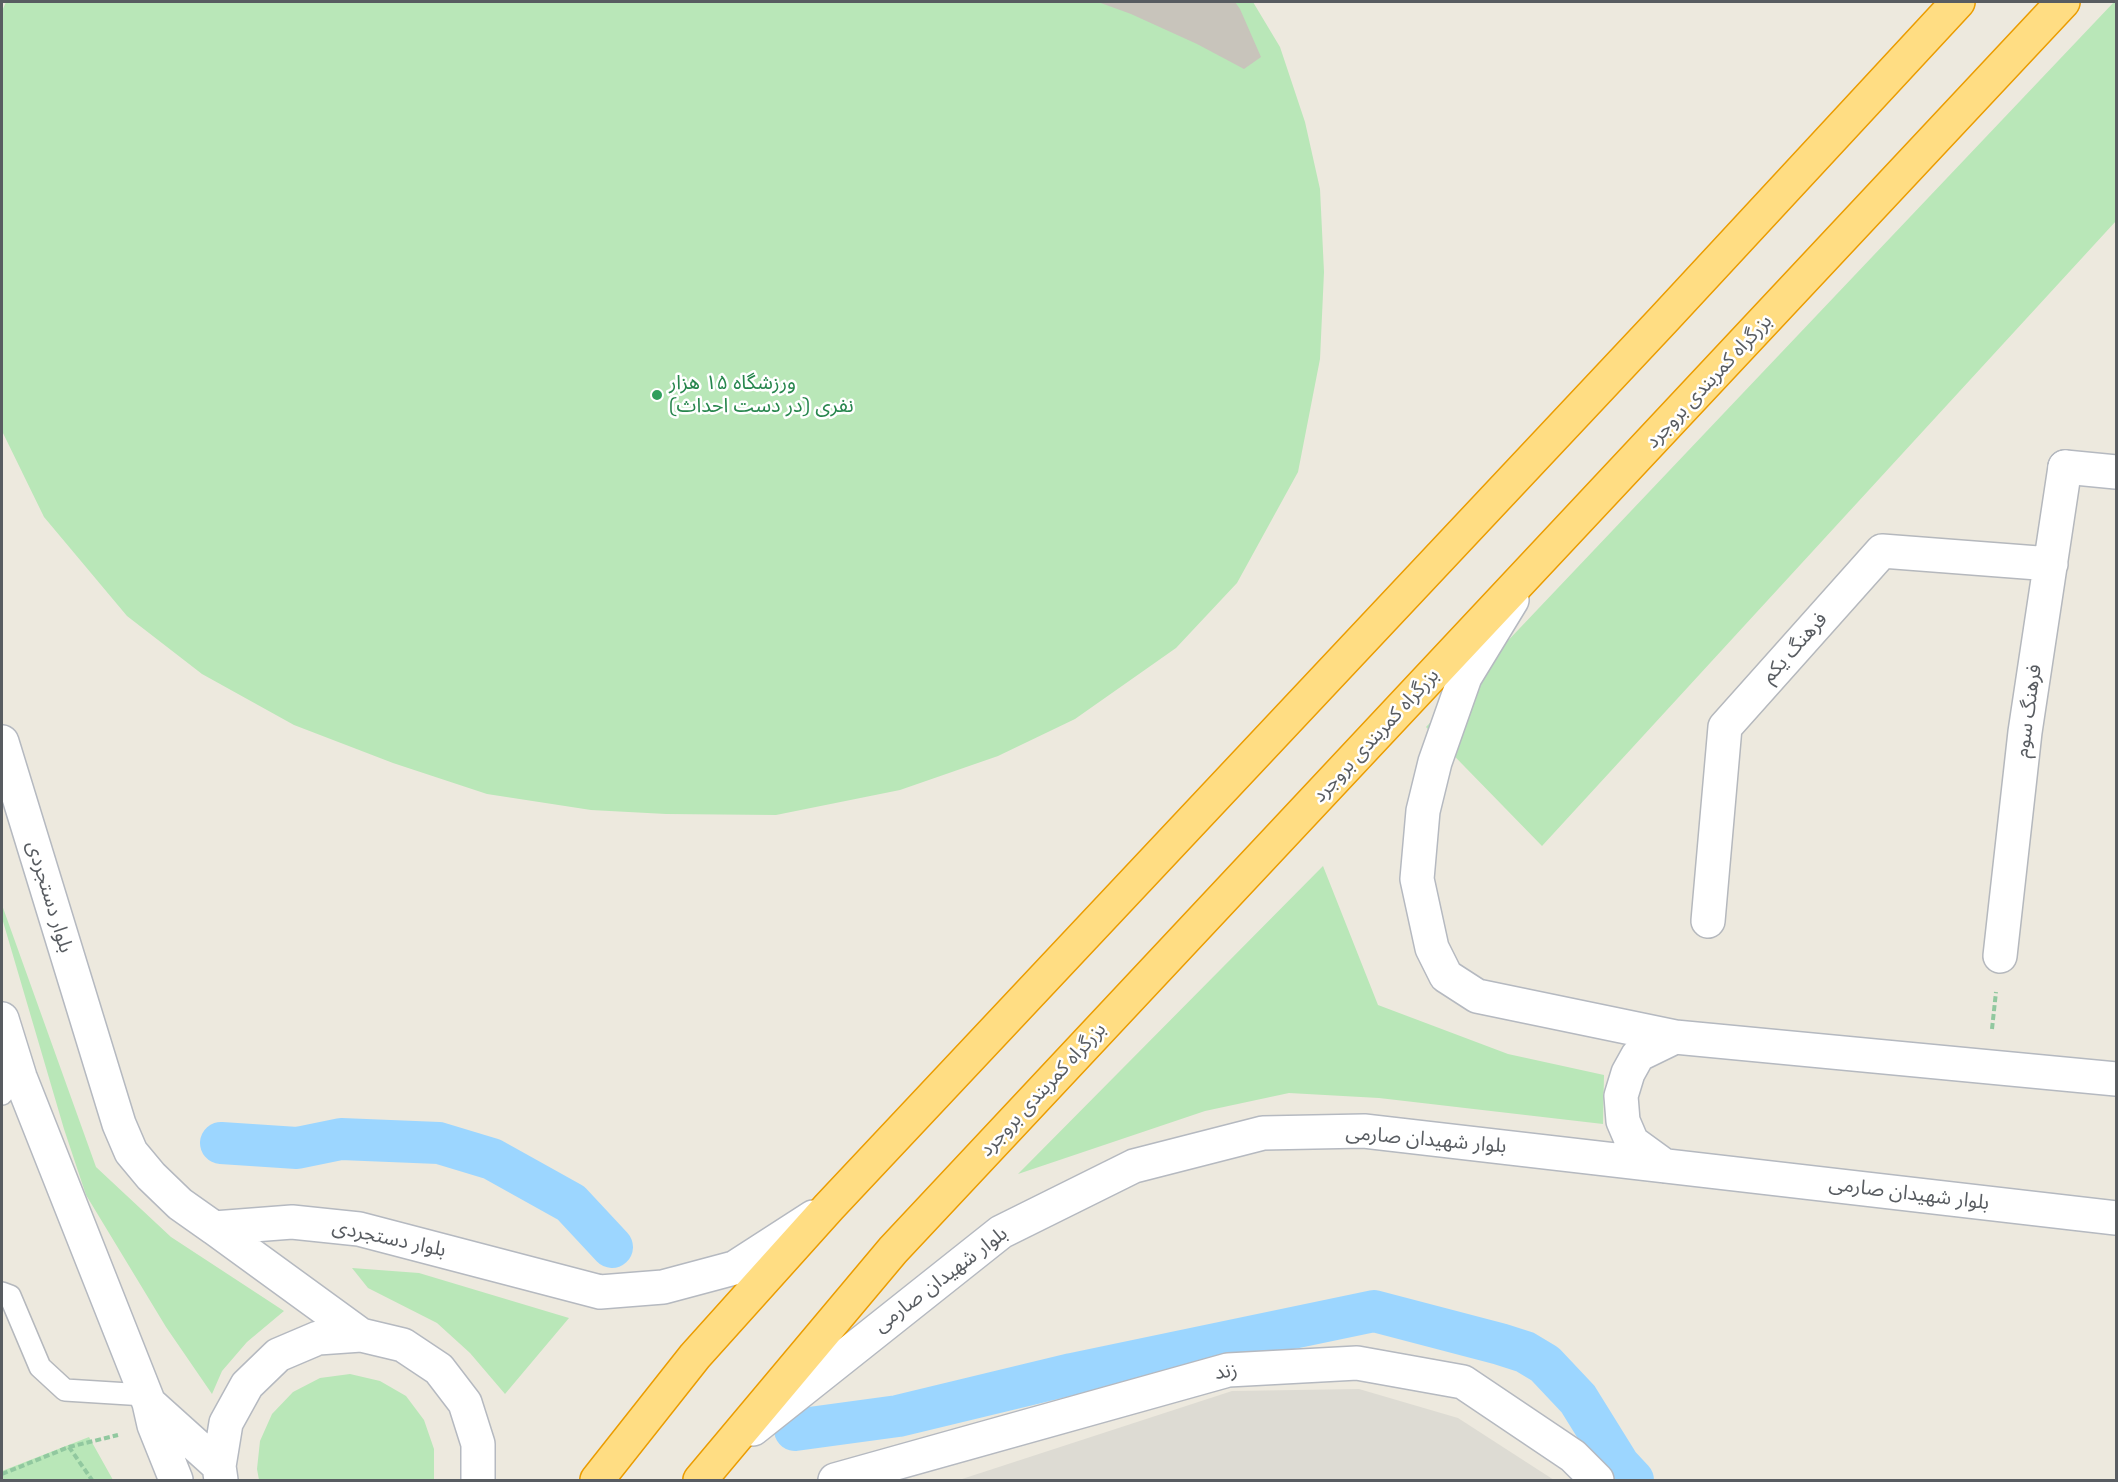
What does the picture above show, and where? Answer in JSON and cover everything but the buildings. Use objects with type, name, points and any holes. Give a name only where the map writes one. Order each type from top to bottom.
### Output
[{"type":"highway","points":[[597,1480],[695,1356],[829,1207],[1663,320],[1958,2]]},
{"type":"highway","name":"بزرگراه کمربندی بروجرد","points":[[700,1480],[893,1250],[2063,2]]},
{"type":"street","name":"فرهنگ سوم","points":[[2000,956],[2025,732],[2065,467],[2116,472]]},
{"type":"street","name":"فرهنگ یکم","points":[[1708,921],[1725,727],[1882,551],[2051,564]]},
{"type":"street","points":[[1527,575],[1466,677],[1435,762],[1423,811],[1417,879],[1432,948],[1446,976],[1477,996],[1675,1037],[2116,1079]]},
{"type":"street","name":"بلوار دستجردی","points":[[2,742],[119,1124],[131,1152],[151,1176],[180,1204],[214,1228],[292,1222],[359,1229],[600,1292],[663,1287],[734,1268],[829,1207]]},
{"type":"street","points":[[2,1019],[20,1077],[176,1480]]},
{"type":"street","points":[[1665,1166],[1632,1142],[1623,1121],[1621,1096],[1628,1073],[1638,1055],[1675,1037]]},
{"type":"street","name":"بلوار شهیدان صارمی","points":[[721,1455],[1001,1232],[1134,1166],[1263,1133],[1364,1131],[2116,1218]]},
{"type":"street","points":[[214,1228],[361,1335]]},
{"type":"street","points":[[220,1473],[226,1423],[247,1385],[278,1355],[318,1338],[361,1335],[403,1345],[439,1369],[465,1403],[478,1444],[478,1480]]},
{"type":"street","name":"زند","points":[[835,1480],[1228,1370],[1357,1363],[1463,1382],[1573,1456],[1597,1480]]},
{"type":"street","points":[[149,1408],[220,1473]]},
{"type":"lane","points":[[2,1094],[12,1053]]},
{"type":"lane","points":[[2,1293],[10,1296],[40,1367],[65,1390],[149,1408]]},
{"type":"path","points":[[1988,1066],[2000,956]]},
{"type":"path","points":[[2,1474],[69,1447],[149,1408]]},
{"type":"path","points":[[69,1447],[92,1480]]},
{"type":"shaded area","points":[[1359,1389],[1458,1418],[1554,1480],[959,1480],[1232,1391]]},
{"type":"green space","name":"ورزشگاه ۱۵ هزار نفری (در دست احداث)","points":[[6,2],[1253,2],[1280,47],[1305,122],[1320,189],[1324,272],[1320,359],[1298,472],[1237,583],[1176,648],[1075,719],[998,756],[900,790],[776,815],[666,814],[591,810],[487,794],[393,763],[294,725],[202,674],[127,616],[44,517],[2,431],[2,11]]},
{"type":"green space","points":[[2116,2],[2116,221],[1542,846],[1426,727]]},
{"type":"green space","points":[[1323,866],[1378,1005],[1508,1054],[1604,1075],[1603,1124],[1379,1098],[1289,1093],[1205,1111],[1018,1174]]},
{"type":"green space","points":[[2,905],[96,1167],[171,1237],[284,1311],[247,1342],[222,1371],[212,1394],[166,1327],[86,1195],[64,1129],[2,918]]},
{"type":"green space","points":[[352,1268],[419,1273],[569,1318],[505,1394],[470,1353],[437,1323],[368,1288]]},
{"type":"green space","points":[[350,1374],[380,1381],[406,1396],[424,1420],[434,1449],[434,1480],[259,1480],[257,1469],[260,1441],[272,1414],[293,1392],[320,1378]]},
{"type":"green space","points":[[89,1437],[113,1480],[2,1480],[2,1471]]},
{"type":"waterway","points":[[221,1143],[297,1148],[341,1139],[439,1143],[492,1159],[571,1203],[612,1247]]},
{"type":"waterway","points":[[795,1430],[898,1416],[1072,1374],[1374,1311],[1500,1344],[1525,1352],[1545,1364],[1578,1399],[1619,1465],[1633,1480]]},
{"type":"place","name":"ورزشگاه ۱۵ هزار نفری (در دست احداث)","points":[[657,395]]}]
